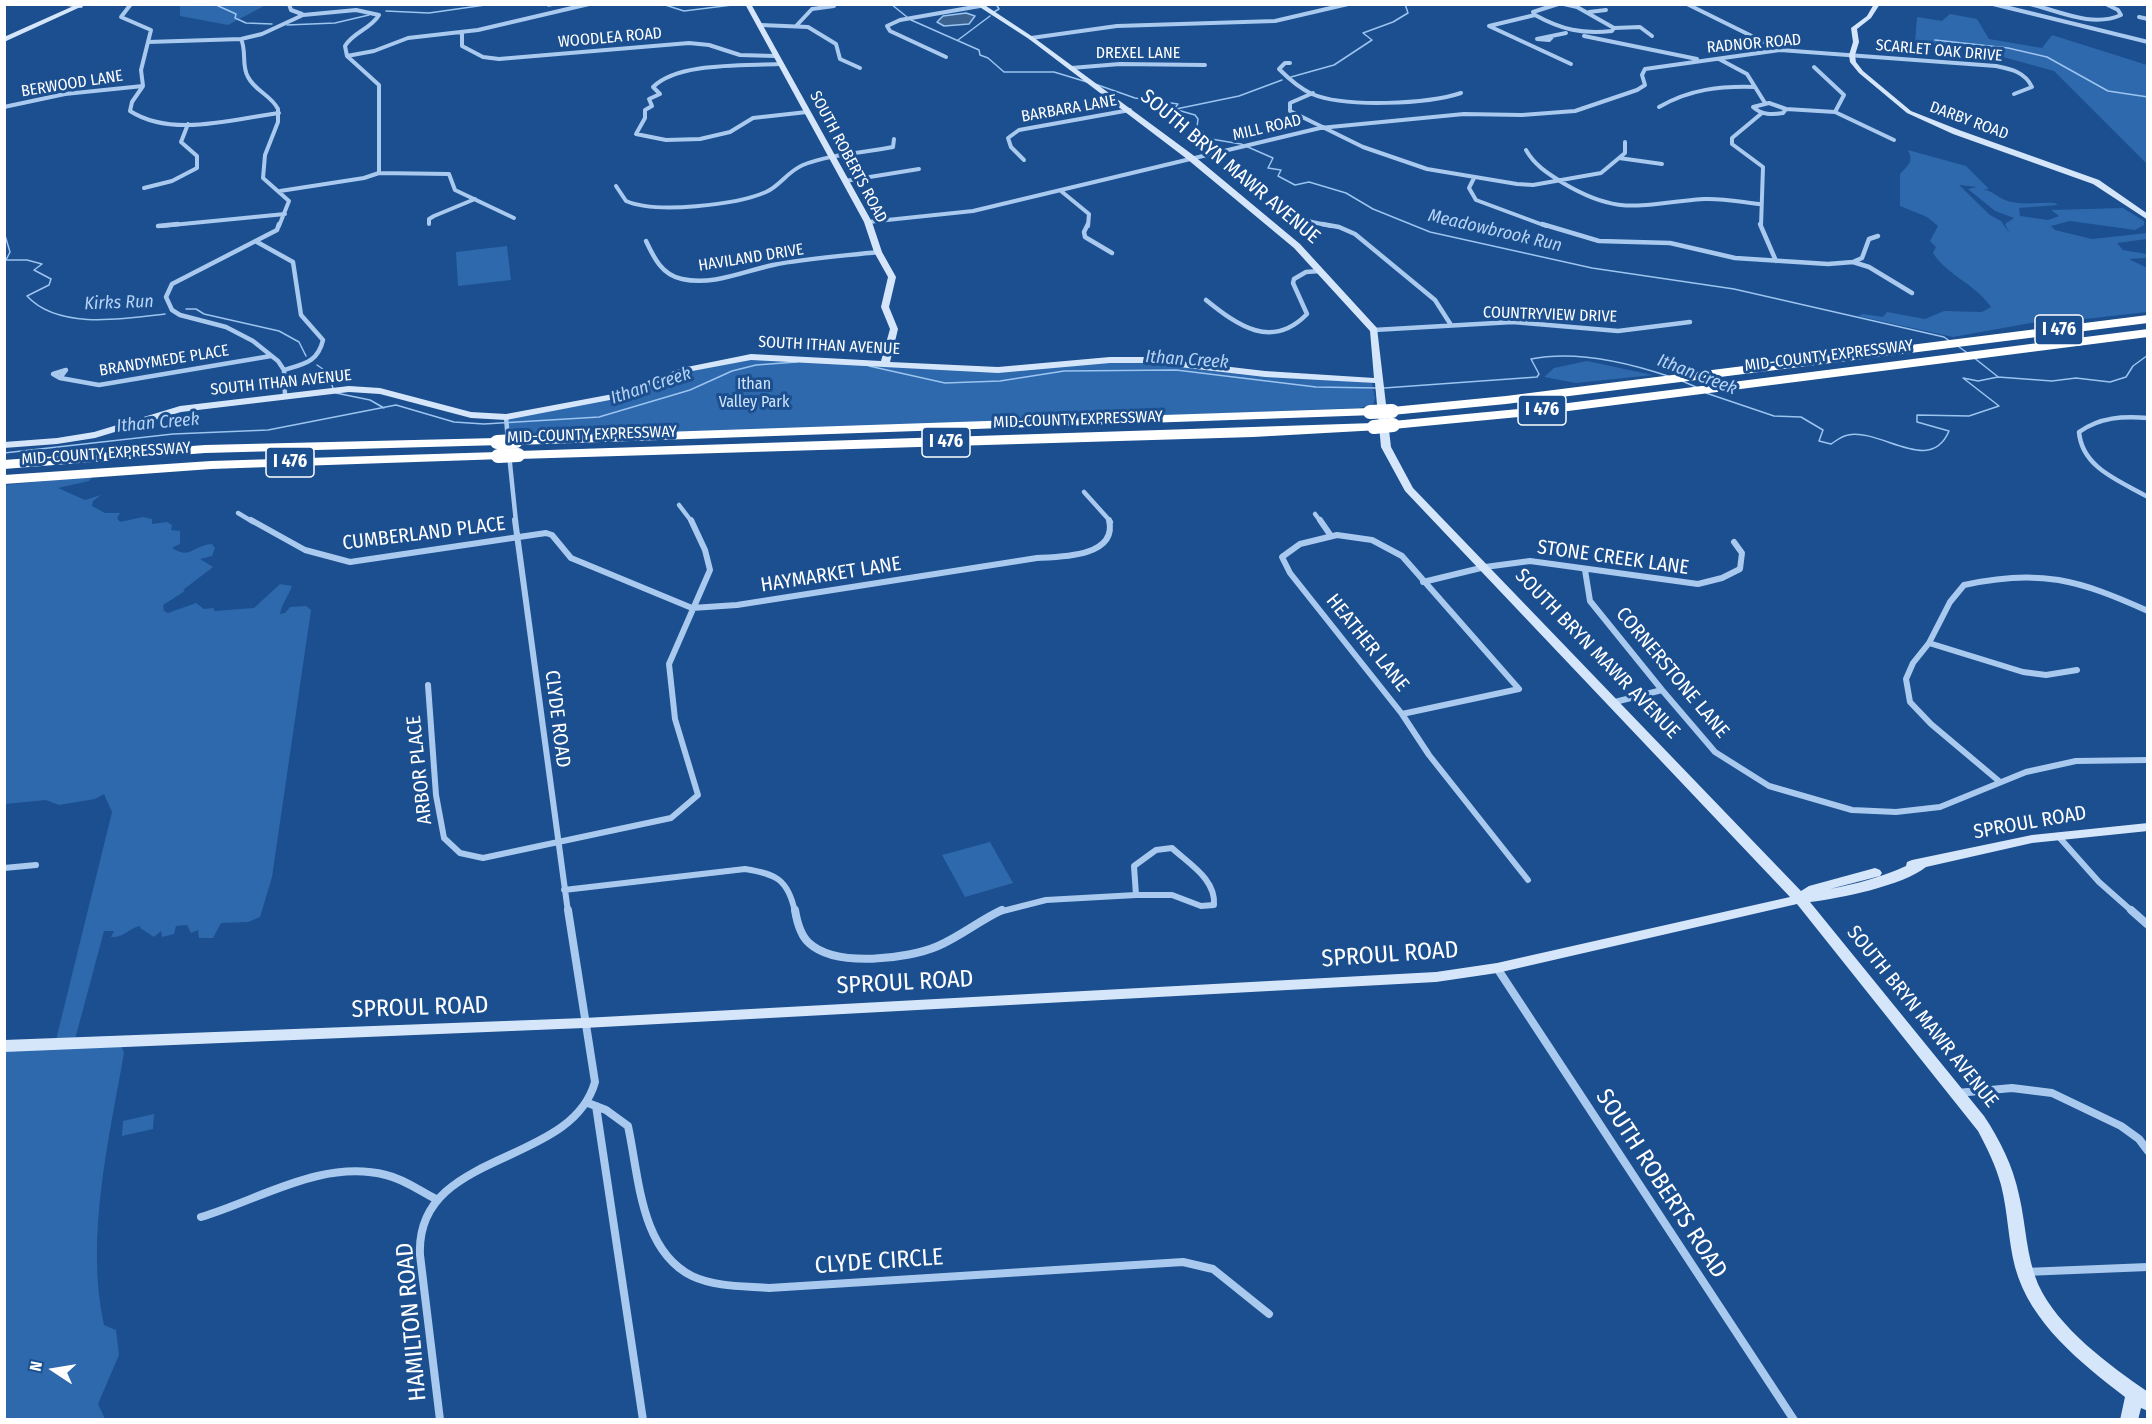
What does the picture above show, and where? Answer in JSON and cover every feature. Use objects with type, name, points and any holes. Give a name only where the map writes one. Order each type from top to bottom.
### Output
[{"type":"highway","name":"MID-COUNTY EXPRESSWAY","points":[[4,480],[211,465],[517,448],[1253,433],[1393,418],[1674,378],[2148,319]]},
{"type":"highway","name":"MID-COUNTY EXPRESSWAY","points":[[1393,418],[1529,412],[2148,333]]},
{"type":"highway","name":"MID-COUNTY EXPRESSWAY","points":[[4,465],[206,448],[497,449]]},
{"type":"main road","name":"SOUTH ROBERTS ROAD","points":[[748,4],[868,222],[878,252],[892,278],[885,307],[894,328],[885,363]]},
{"type":"main road","points":[[1852,55],[1856,42],[1854,28],[1869,16],[1877,4]]},
{"type":"main road","points":[[4,40],[82,5]]},
{"type":"main road","name":"SOUTH BRYN MAWR AVENUE","points":[[979,5],[1031,38],[1190,157],[1297,246],[1374,330],[1386,447],[1393,464],[1410,489],[1800,899],[1958,1093],[1979,1120],[2000,1158],[2007,1176],[2025,1272],[2044,1309],[2076,1345],[2141,1398]]},
{"type":"main road","name":"DARBY ROAD","points":[[1852,55],[1858,69],[1909,112],[1956,132],[2086,178],[2148,218]]},
{"type":"main road","name":"SOUTH ITHAN AVENUE","points":[[4,445],[76,438],[180,410],[285,396],[366,389],[425,401],[471,415],[506,422],[615,396],[685,370],[751,357],[998,370],[1110,360],[1145,360],[1380,386]]},
{"type":"main road","name":"SPROUL ROAD","points":[[4,1046],[585,1023],[1436,977],[1497,968],[1800,899],[1822,896],[1904,873],[1920,865],[2058,836],[2148,827]]},
{"type":"main road","points":[[2129,1419],[2141,1398]]},
{"type":"street","points":[[67,4],[82,5]]},
{"type":"street","points":[[131,4],[121,17],[149,28],[141,70],[143,86],[132,102],[130,111],[136,118],[156,123],[188,124],[279,113]]},
{"type":"street","points":[[289,4],[291,10],[303,15]]},
{"type":"street","points":[[347,56],[374,51],[408,38],[477,30],[588,4]]},
{"type":"street","points":[[1031,38],[1117,26],[1275,21],[1348,4]]},
{"type":"street","points":[[1535,15],[1533,12],[1541,8],[1558,4]]},
{"type":"street","points":[[1564,4],[1587,12],[1614,28],[1638,27],[1646,29],[1652,36]]},
{"type":"street","points":[[1687,4],[1780,51]]},
{"type":"street","points":[[1993,4],[2106,30]]},
{"type":"street","points":[[2001,4],[2146,40]]},
{"type":"street","points":[[2030,4],[2094,19],[2112,19],[2121,15],[2118,10],[2106,4]]},
{"type":"street","points":[[946,57],[937,55],[899,36],[888,30],[887,26],[897,20],[979,5]]},
{"type":"street","points":[[797,25],[805,12],[811,8],[834,6]]},
{"type":"street","points":[[148,42],[241,39],[262,34],[303,15],[356,10],[379,15],[377,20],[348,40],[345,46],[347,56],[379,85],[379,173]]},
{"type":"street","points":[[1587,12],[1606,10]]},
{"type":"street","points":[[1572,64],[1489,26],[1535,15],[1566,33],[1704,60]]},
{"type":"street","points":[[2139,17],[2148,19]]},
{"type":"street","points":[[761,25],[808,27],[836,45],[840,59],[853,67],[861,68]]},
{"type":"street","points":[[1580,35],[1612,31],[1614,28]]},
{"type":"street","name":"WOODLEA ROAD","points":[[462,32],[462,46],[469,52],[501,59],[689,43],[709,45],[740,55],[777,60]]},
{"type":"street","points":[[1552,37],[1566,33]]},
{"type":"street","points":[[241,39],[248,51],[244,72],[249,80],[276,105],[279,113],[279,123],[265,156],[263,178],[289,201],[277,230],[257,242],[188,274],[172,284],[166,297],[172,310],[180,315],[241,334],[278,361],[284,370],[285,396]]},
{"type":"street","name":"RADNOR ROAD","points":[[1657,66],[1780,51],[1852,55]]},
{"type":"street","name":"SCARLET OAK DRIVE","points":[[1852,55],[2005,68],[2020,73],[2031,84],[2032,87],[2014,94]]},
{"type":"street","points":[[1719,59],[1747,74],[1765,103]]},
{"type":"street","points":[[777,60],[686,71],[658,80],[653,87],[660,94],[649,99],[652,106],[645,110],[645,118],[636,134],[666,140],[705,138],[730,132],[753,118],[807,112]]},
{"type":"street","points":[[1290,63],[1280,67],[1280,72],[1293,85],[1340,102],[1360,104],[1452,96],[1461,93]]},
{"type":"street","name":"DREXEL LANE","points":[[1071,68],[1120,64],[1205,65]]},
{"type":"street","name":"MILL ROAD","points":[[868,222],[944,216],[1061,191],[1190,157],[1320,128],[1464,114],[1522,115],[1575,111],[1637,90],[1645,85],[1642,75],[1645,69],[1657,66]]},
{"type":"street","points":[[1814,67],[1844,95],[1835,112]]},
{"type":"street","points":[[1659,107],[1673,98],[1701,88],[1722,85],[1755,87]]},
{"type":"street","name":"BERWOOD LANE","points":[[4,107],[65,94],[143,86]]},
{"type":"street","points":[[1313,93],[1290,103],[1290,111],[1320,128],[1363,147],[1427,169],[1474,178],[1533,185],[1601,173],[1626,149],[1625,142]]},
{"type":"street","points":[[1786,109],[1779,114],[1762,113],[1753,106],[1765,103],[1779,105],[1786,109],[1835,112],[1894,140]]},
{"type":"street","name":"BARBARA LANE","points":[[1024,160],[1008,143],[1008,138],[1019,130],[1130,110]]},
{"type":"street","points":[[1762,113],[1732,138],[1734,147],[1762,167],[1760,224],[1776,261]]},
{"type":"street","points":[[144,188],[172,181],[197,168],[197,156],[181,142],[188,124]]},
{"type":"street","points":[[616,186],[619,196],[627,202],[644,206],[751,197],[776,187],[792,169],[893,147],[894,140]]},
{"type":"street","points":[[1526,150],[1533,163],[1590,200],[1620,207],[1651,208],[1706,199],[1760,204]]},
{"type":"street","points":[[1619,158],[1662,164]]},
{"type":"street","points":[[845,181],[919,169]]},
{"type":"street","points":[[280,191],[364,178],[379,173],[449,174],[455,190],[514,218]]},
{"type":"street","points":[[1474,178],[1469,188],[1476,200],[1572,234],[1610,242],[1670,243],[1735,258],[1828,264],[1853,262],[1862,258],[1869,239],[1878,236]]},
{"type":"street","points":[[1061,191],[1089,214],[1089,223],[1084,232],[1086,237],[1112,253]]},
{"type":"street","points":[[429,224],[429,219],[434,216],[475,199]]},
{"type":"street","points":[[1278,203],[1279,209],[1289,217],[1355,234],[1435,300],[1451,325]]},
{"type":"street","points":[[158,226],[285,214]]},
{"type":"street","name":"HAVILAND DRIVE","points":[[646,241],[662,268],[670,275],[694,280],[722,277],[772,265],[878,252]]},
{"type":"street","points":[[257,242],[277,251],[293,262],[301,315],[323,340],[320,353],[309,362],[284,370]]},
{"type":"street","points":[[1853,262],[1869,267],[1912,293]]},
{"type":"street","points":[[1206,300],[1229,320],[1246,328],[1279,333],[1290,330],[1308,314],[1293,283],[1294,279],[1306,272],[1320,271]]},
{"type":"street","name":"COUNTRYVIEW DRIVE","points":[[1374,330],[1512,322],[1618,331],[1690,322]]},
{"type":"street","name":"BRANDYMEDE PLACE","points":[[60,378],[99,385],[271,356]]},
{"type":"street","points":[[2148,418],[2110,418],[2090,423],[2079,432],[2078,445],[2088,459],[2148,497]]},
{"type":"street","name":"CLYDE ROAD","points":[[506,422],[517,537],[556,844],[585,1023]]},
{"type":"street","name":"HAYMARKET LANE","points":[[517,537],[552,535],[572,558],[692,608],[737,605],[1037,558],[1085,554],[1105,543],[1110,533],[1111,522],[1084,492]]},
{"type":"street","points":[[679,505],[689,516],[701,541],[710,570],[692,608]]},
{"type":"street","name":"CUMBERLAND PLACE","points":[[238,513],[310,554],[326,560],[350,562],[517,537]]},
{"type":"street","points":[[1315,514],[1331,536]]},
{"type":"street","name":"HEATHER LANE","points":[[1402,714],[1519,688],[1401,556],[1387,547],[1371,539],[1331,536],[1291,546],[1282,557],[1290,573],[1402,714],[1429,755],[1528,880]]},
{"type":"street","name":"STONE CREEK LANE","points":[[1423,582],[1485,567],[1530,561],[1691,585],[1707,583],[1724,579],[1740,569],[1742,553],[1734,542]]},
{"type":"street","name":"CORNERSTONE LANE","points":[[1585,570],[1590,601],[1715,752],[1769,786],[1806,799],[1852,810],[1896,812],[1940,807],[2000,782],[2076,761],[2148,760]]},
{"type":"street","points":[[2000,782],[1931,724],[1910,702],[1906,679],[1913,663],[1929,643],[1950,603],[1964,585],[1988,579],[2023,575],[2055,578],[2087,584],[2148,611]]},
{"type":"street","name":"ARBOR PLACE","points":[[428,685],[436,795],[444,838],[460,853],[483,858],[671,818],[698,795],[675,719],[669,664],[692,608]]},
{"type":"street","points":[[1929,643],[2023,672],[2046,675],[2077,670]]},
{"type":"street","points":[[1615,702],[1662,690]]},
{"type":"street","points":[[2058,836],[2099,882],[2148,925]]},
{"type":"street","points":[[564,890],[745,869],[762,870],[777,877],[788,886],[798,927],[809,944],[823,952],[867,958],[920,952],[951,939],[1003,910],[1043,900],[1173,895],[1195,907],[1204,908],[1214,905],[1216,897],[1213,887],[1172,848],[1156,850],[1134,866],[1136,896]]},
{"type":"street","points":[[4,868],[36,865]]},
{"type":"street","name":"SOUTH ROBERTS ROAD","points":[[1497,968],[1794,1419]]},
{"type":"street","points":[[585,1023],[595,1082],[592,1105],[643,1419]]},
{"type":"street","points":[[1958,1093],[2012,1089],[2052,1093],[2121,1126],[2139,1139],[2148,1151]]},
{"type":"street","points":[[201,1217],[228,1210],[313,1177],[346,1171],[362,1170],[390,1176],[436,1199],[480,1169],[555,1130],[592,1105]]},
{"type":"street","name":"CLYDE CIRCLE","points":[[592,1105],[606,1110],[628,1126],[646,1219],[657,1247],[675,1266],[703,1281],[735,1288],[769,1288],[1184,1262],[1213,1269],[1269,1314]]},
{"type":"street","name":"HAMILTON ROAD","points":[[436,1199],[429,1212],[420,1242],[440,1419]]},
{"type":"street","points":[[2025,1272],[2063,1268],[2148,1267]]},
{"type":"green space","points":[[180,4],[266,5],[228,25],[180,16]]},
{"type":"green space","points":[[1950,14],[1977,19],[1989,39],[2042,48],[2052,35],[2147,65],[2147,164],[2054,71],[1981,51],[1915,43],[1917,17],[1942,21]]},
{"type":"green space","points":[[1908,150],[1966,166],[1989,189],[1983,189],[2005,200],[2058,205],[2019,208],[2020,216],[2048,220],[2059,216],[2051,210],[2123,208],[2144,221],[2144,225],[2135,230],[2070,221],[2051,226],[2055,230],[2092,239],[2147,233],[2147,239],[2117,243],[2123,250],[2147,254],[2147,258],[2129,259],[2147,268],[2147,312],[2085,319],[2070,316],[1953,337],[1858,316],[1863,314],[1883,317],[1887,312],[1925,319],[1944,311],[1982,312],[1991,307],[1933,253],[1936,247],[1930,241],[1938,226],[1927,217],[1900,206],[1900,174],[1909,163]],"holes":[[[1959,185],[1977,187],[1968,189],[1995,211],[2014,218],[2005,224],[2010,234],[2001,221],[1990,215]]]},
{"type":"green space","points":[[507,246],[511,280],[458,286],[456,252]]},
{"type":"green space","name":"Ithan Valley Park","points":[[751,357],[998,370],[1110,360],[1372,383],[1375,398],[1373,405],[1358,408],[504,441],[506,417],[615,396],[685,370]]},
{"type":"green space","points":[[1587,361],[1653,375],[1576,383],[1544,377],[1554,368]]},
{"type":"green space","points":[[93,476],[89,481],[58,488],[85,500],[101,495],[93,501],[92,506],[105,513],[120,513],[117,518],[120,522],[143,517],[152,519],[152,524],[167,522],[172,525],[171,530],[180,531],[180,544],[172,548],[178,551],[184,553],[212,544],[215,548],[212,556],[200,559],[213,567],[183,590],[185,591],[163,605],[164,611],[168,613],[196,603],[204,609],[214,608],[214,611],[254,608],[280,584],[292,586],[280,614],[285,613],[290,607],[306,606],[311,610],[272,877],[260,917],[248,922],[221,923],[213,938],[199,938],[198,930],[191,933],[187,925],[176,926],[174,934],[162,937],[161,931],[154,937],[140,928],[141,926],[116,937],[111,937],[114,931],[104,931],[74,1043],[120,1042],[124,1053],[106,1154],[98,1223],[99,1292],[104,1325],[116,1330],[119,1355],[98,1404],[105,1419],[5,1419],[4,1046],[55,1044],[112,812],[104,794],[95,799],[59,805],[46,800],[5,804],[5,485]]},
{"type":"green space","points":[[990,842],[1013,883],[965,897],[942,855]]},
{"type":"green space","points":[[154,1114],[153,1129],[122,1136],[123,1121]]},
{"type":"shaded area","points":[[966,13],[975,16],[969,24],[944,26],[937,22],[943,16]]},
{"type":"waterway","points":[[214,4],[236,14],[235,18],[246,23],[272,24]]},
{"type":"waterway","points":[[386,11],[429,13],[492,4]]},
{"type":"waterway","points":[[548,6],[562,4]]},
{"type":"waterway","points":[[662,4],[684,11],[740,4]]},
{"type":"waterway","name":"Meadowbrook Run","points":[[891,4],[907,17]]},
{"type":"waterway","points":[[994,12],[999,9],[996,4]]},
{"type":"waterway","points":[[1291,77],[1334,65],[1372,40],[1363,33],[1393,22],[1408,13],[1405,4]]},
{"type":"waterway","points":[[287,25],[335,23],[369,15]]},
{"type":"waterway","points":[[958,40],[990,16]]},
{"type":"waterway","name":"Meadowbrook Run","points":[[911,20],[979,50],[980,55],[988,58],[1004,72],[1054,72],[1087,82]]},
{"type":"waterway","points":[[1935,40],[2008,48],[2047,57],[2108,91],[2148,97]]},
{"type":"waterway","points":[[1176,109],[1239,96],[1282,80]]},
{"type":"waterway","name":"Meadowbrook Run","points":[[1095,84],[1135,98],[1178,104],[1174,109],[1195,115],[1198,119],[1197,127],[1211,139],[1241,144],[1273,158],[1268,168],[1281,170],[1278,176],[1295,185],[1309,182],[1346,193],[1373,209],[1430,232],[1592,268],[1734,289],[1944,337],[1951,342]]},
{"type":"waterway","name":"Kirks Run","points":[[4,232],[10,252],[6,260],[27,260],[42,264],[34,270],[51,279],[49,285],[27,296],[40,307],[56,314],[92,320],[165,314]]},
{"type":"waterway","name":"Kirks Run","points":[[186,309],[196,309],[204,314],[279,331],[299,342],[306,356]]},
{"type":"waterway","name":"Meadowbrook Run","points":[[1959,347],[1969,354]]},
{"type":"waterway","name":"Ithan Creek","points":[[1706,393],[1774,416],[1801,417],[1823,430],[1819,441],[1831,444],[1841,437],[1861,435],[1917,450],[1930,450],[1941,444],[1949,431],[1917,422],[1917,415],[1969,416],[1999,406],[1963,378],[1978,381],[1998,377],[2052,381],[2076,378],[2110,382],[2126,377],[2133,366],[2148,355]]},
{"type":"waterway","name":"Ithan Creek","points":[[1384,388],[1537,377],[1539,374],[1531,359],[1565,356],[1600,359],[1668,376]]},
{"type":"waterway","name":"Meadowbrook Run","points":[[1973,357],[1997,376]]},
{"type":"waterway","name":"Ithan Creek","points":[[383,408],[396,405],[454,422],[484,424],[599,417],[690,390],[732,371],[756,365],[797,362]]},
{"type":"waterway","name":"Kirks Run","points":[[317,365],[327,372],[333,388]]},
{"type":"waterway","name":"Ithan Creek","points":[[869,366],[945,383],[1000,381],[1064,371],[1176,370],[1316,387],[1378,388]]},
{"type":"waterway","name":"Ithan Creek","points":[[1682,381],[1696,387]]},
{"type":"waterway","name":"Kirks Run","points":[[336,393],[370,400],[383,408]]},
{"type":"waterway","name":"Ithan Creek","points":[[4,453],[173,434],[268,430],[383,408]]}]
